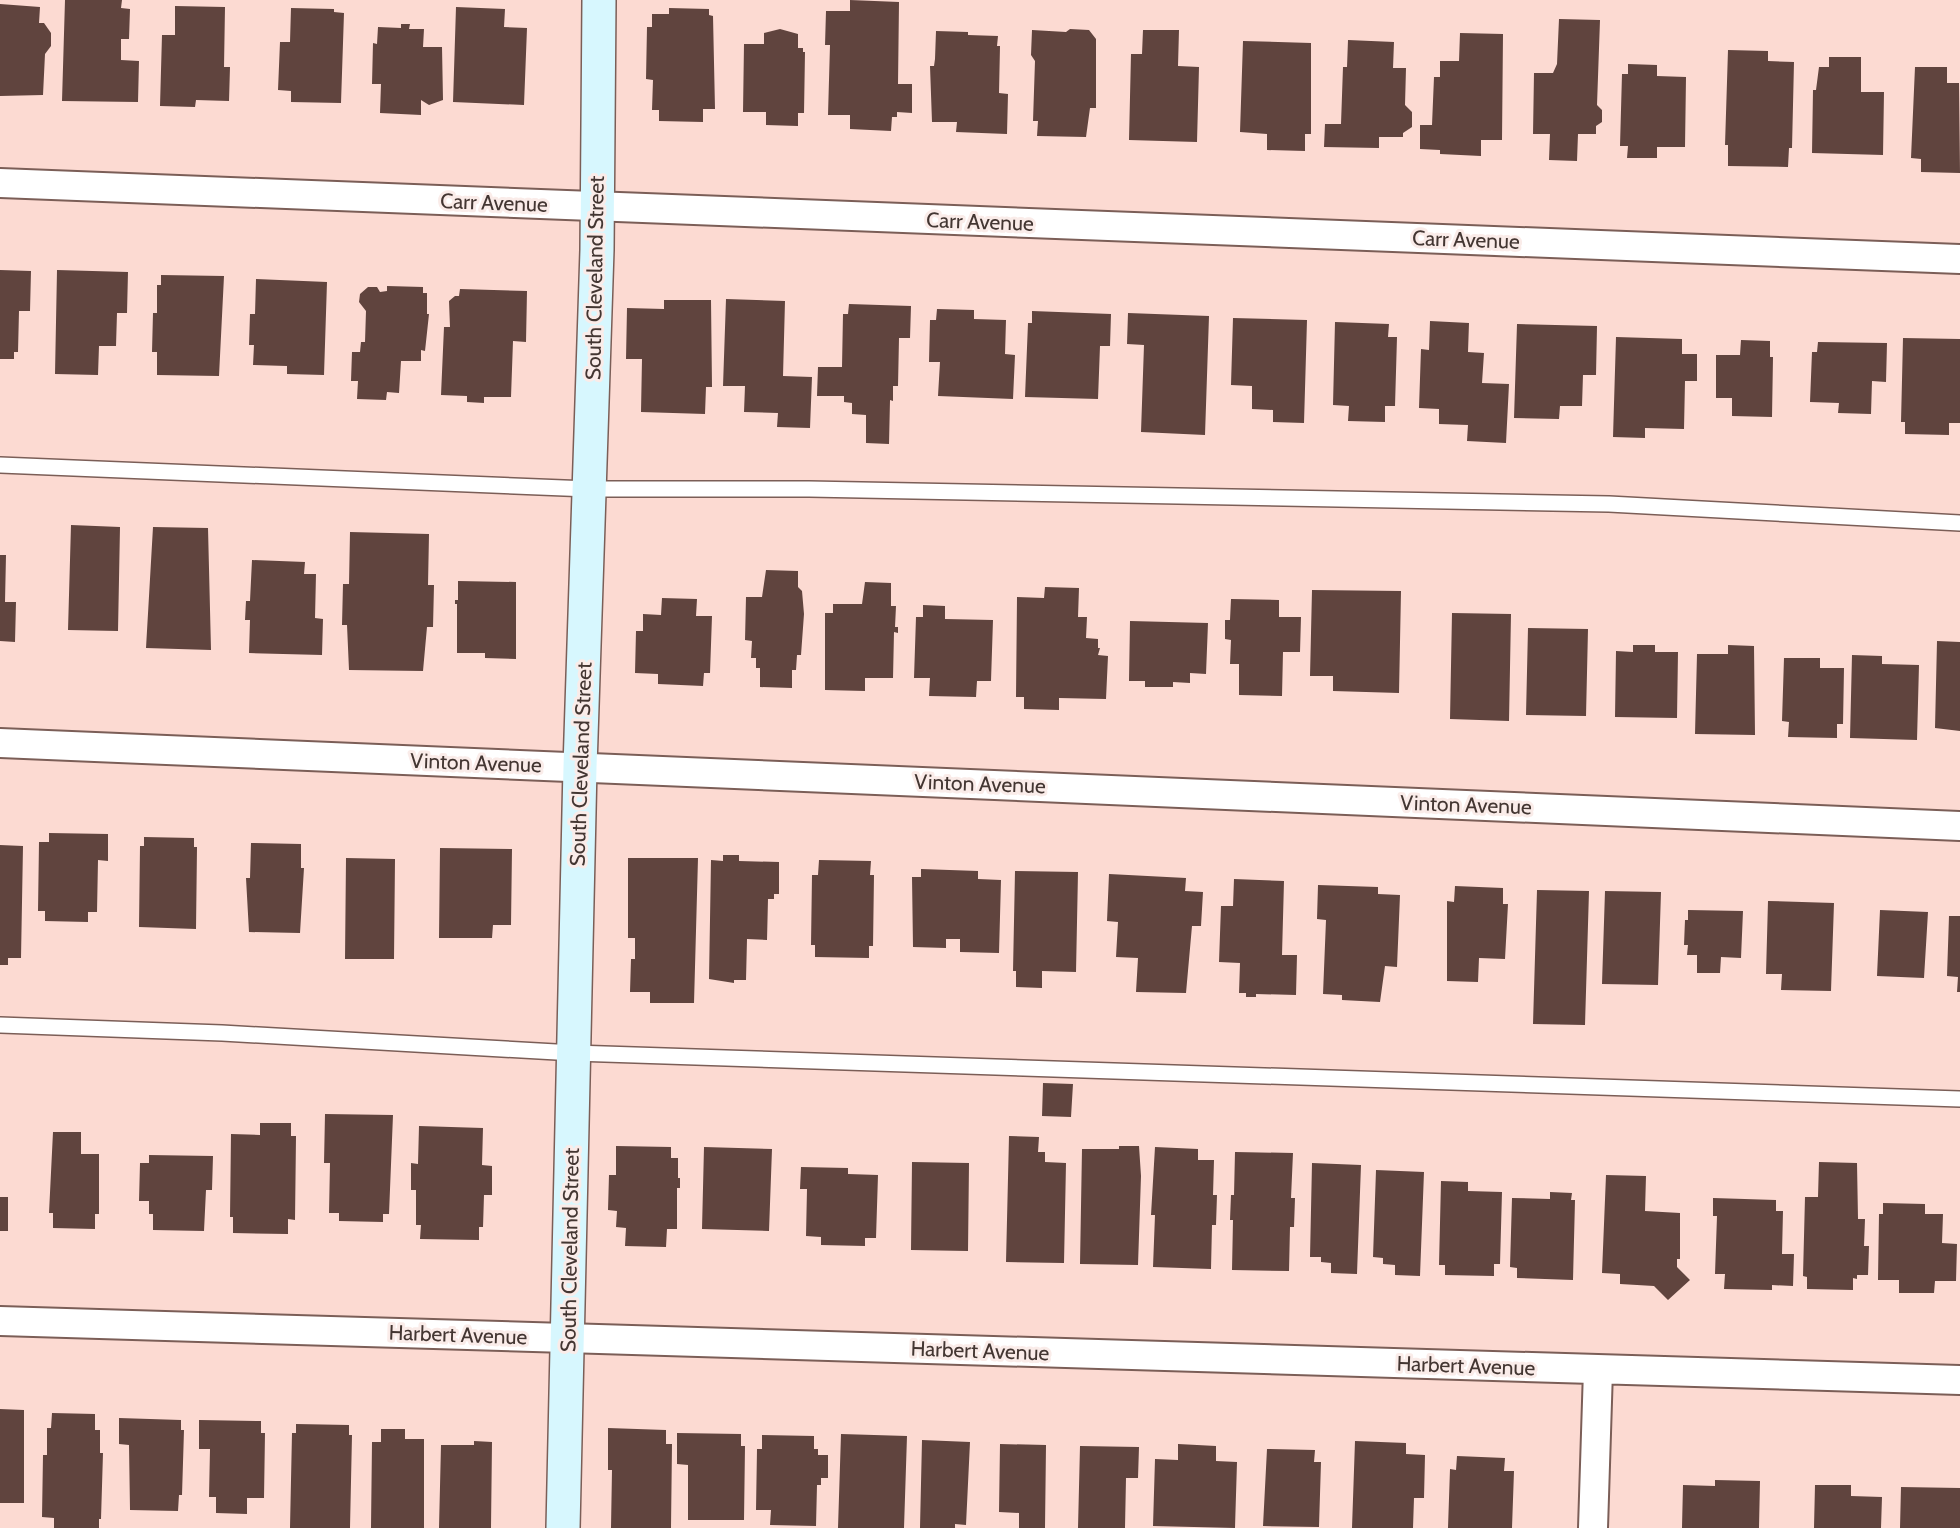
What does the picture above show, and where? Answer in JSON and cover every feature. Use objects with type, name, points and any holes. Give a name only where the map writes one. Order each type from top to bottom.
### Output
[{"type":"main road","name":"South Cleveland Street","points":[[563,1528],[580,767],[598,208],[599,0]]},
{"type":"street","name":"Carr Avenue","points":[[0,183],[598,208],[1960,259]]},
{"type":"street","name":"Vinton Avenue","points":[[0,743],[1960,826]]},
{"type":"street","name":"Harbert Avenue","points":[[0,1321],[1960,1380]]},
{"type":"street","points":[[1593,1528],[1598,1370]]},
{"type":"lane","points":[[0,465],[589,489],[809,489],[1610,504],[1960,523]]},
{"type":"lane","points":[[0,1025],[222,1033],[574,1053],[1960,1100]]},
{"type":"building","points":[[65,0],[122,0],[121,8],[130,9],[129,39],[121,39],[121,60],[139,61],[138,102],[62,101]]},
{"type":"building","points":[[850,0],[899,2],[898,84],[912,84],[912,113],[897,112],[897,117],[892,117],[891,131],[850,129],[850,115],[828,115],[830,45],[825,45],[826,11],[850,11]]},
{"type":"building","points":[[0,4],[40,7],[39,23],[44,23],[51,33],[51,46],[45,54],[43,95],[0,96]]},
{"type":"building","points":[[175,6],[225,7],[224,67],[230,67],[229,101],[196,100],[195,107],[160,106],[162,35],[175,35]]},
{"type":"building","points":[[456,7],[505,9],[504,27],[527,28],[524,105],[453,102]]},
{"type":"building","points":[[291,8],[334,9],[334,12],[344,13],[341,103],[291,102],[291,91],[278,90],[280,42],[290,42]]},
{"type":"building","points":[[669,8],[709,9],[709,15],[713,16],[715,109],[703,109],[703,122],[659,121],[659,110],[652,110],[653,80],[646,79],[647,27],[652,27],[652,14],[669,14]]},
{"type":"building","points":[[1559,19],[1600,20],[1597,105],[1602,110],[1602,122],[1596,126],[1596,134],[1578,134],[1577,161],[1549,160],[1550,134],[1533,134],[1534,73],[1553,73],[1557,64]]},
{"type":"building","points":[[401,24],[410,24],[409,29],[424,29],[423,47],[442,47],[443,100],[429,105],[421,100],[421,115],[380,113],[381,84],[372,84],[373,43],[377,44],[378,27],[401,28]]},
{"type":"building","points":[[780,29],[798,34],[798,48],[803,48],[805,52],[804,113],[798,113],[798,126],[766,125],[766,112],[743,112],[744,44],[764,44],[764,33]]},
{"type":"building","points":[[1070,29],[1089,30],[1096,39],[1096,108],[1090,108],[1086,137],[1037,136],[1038,121],[1033,121],[1035,61],[1031,55],[1032,30],[1066,32]]},
{"type":"building","points":[[1143,30],[1179,30],[1178,66],[1199,67],[1197,142],[1129,140],[1131,54],[1142,54]]},
{"type":"building","points":[[936,31],[998,36],[997,46],[1000,46],[999,93],[1008,94],[1007,134],[956,132],[957,122],[932,122],[930,66],[934,66]]},
{"type":"building","points":[[1460,33],[1503,34],[1502,140],[1481,140],[1481,156],[1440,154],[1440,150],[1420,149],[1420,125],[1432,125],[1434,77],[1440,77],[1440,61],[1459,61]]},
{"type":"building","points":[[1348,40],[1394,42],[1393,68],[1406,68],[1405,105],[1412,112],[1412,127],[1403,133],[1403,137],[1379,137],[1379,148],[1324,147],[1325,124],[1341,124],[1343,67],[1347,67]]},
{"type":"building","points":[[1243,41],[1311,43],[1311,134],[1305,134],[1305,151],[1267,150],[1267,134],[1240,132]]},
{"type":"building","points":[[1728,50],[1768,51],[1768,61],[1794,62],[1792,148],[1789,148],[1788,167],[1728,166],[1728,145],[1725,145]]},
{"type":"building","points":[[1829,57],[1861,57],[1861,92],[1884,92],[1883,155],[1812,153],[1813,90],[1816,90],[1819,67],[1829,67]]},
{"type":"building","points":[[1628,64],[1657,65],[1657,76],[1686,77],[1685,147],[1657,147],[1657,158],[1627,158],[1628,146],[1620,146],[1622,74],[1628,74]]},
{"type":"building","points":[[1915,67],[1947,67],[1947,83],[1959,83],[1960,173],[1921,172],[1921,159],[1911,158]]},
{"type":"building","points":[[0,270],[31,271],[30,311],[19,311],[18,352],[14,352],[14,359],[0,359]]},
{"type":"building","points":[[57,270],[128,272],[127,313],[117,313],[116,346],[99,346],[98,375],[55,374]]},
{"type":"building","points":[[161,275],[224,276],[219,376],[157,375],[157,352],[152,352],[153,313],[157,313],[157,285],[161,285]]},
{"type":"building","points":[[256,279],[327,282],[324,375],[287,374],[287,366],[253,365],[254,345],[249,345],[250,314],[255,314]]},
{"type":"building","points":[[387,286],[423,287],[423,293],[427,293],[427,314],[429,314],[425,351],[421,350],[421,361],[401,361],[399,393],[387,392],[386,400],[357,399],[358,381],[351,381],[352,352],[360,352],[361,342],[365,342],[366,311],[359,302],[360,294],[368,287],[377,287],[380,292],[387,291]]},
{"type":"building","points":[[460,289],[527,291],[526,342],[513,341],[511,397],[484,397],[484,403],[467,402],[467,396],[441,395],[444,327],[450,327],[449,301],[459,296]]},
{"type":"building","points":[[726,299],[785,301],[783,376],[812,377],[810,428],[777,427],[778,413],[744,412],[745,386],[723,386]]},
{"type":"building","points":[[664,300],[711,300],[712,387],[706,387],[705,414],[641,412],[642,359],[626,359],[627,308],[664,309]]},
{"type":"building","points":[[849,304],[911,306],[910,338],[899,338],[898,386],[893,386],[893,401],[890,400],[889,444],[866,443],[866,415],[852,414],[852,403],[844,402],[844,396],[817,396],[818,367],[842,367],[843,314],[848,314]]},
{"type":"building","points":[[937,309],[974,310],[974,319],[1006,320],[1005,354],[1015,355],[1013,399],[938,396],[940,362],[929,362],[930,320],[936,320]]},
{"type":"building","points":[[1032,311],[1111,314],[1110,346],[1100,346],[1098,399],[1025,397],[1028,323],[1032,323]]},
{"type":"building","points":[[1128,313],[1209,316],[1205,435],[1141,432],[1144,345],[1127,344]]},
{"type":"building","points":[[1233,318],[1307,320],[1304,423],[1273,422],[1273,410],[1252,409],[1252,386],[1231,385]]},
{"type":"building","points":[[1430,321],[1469,323],[1468,352],[1484,353],[1482,383],[1509,384],[1506,443],[1467,441],[1468,425],[1439,424],[1439,409],[1419,408],[1421,349],[1429,350]]},
{"type":"building","points":[[1335,322],[1389,324],[1388,337],[1397,337],[1395,406],[1385,406],[1385,422],[1348,421],[1349,406],[1333,405]]},
{"type":"building","points":[[1517,324],[1597,326],[1596,375],[1583,375],[1582,406],[1560,406],[1559,419],[1514,418]]},
{"type":"building","points":[[1616,337],[1682,339],[1682,354],[1697,354],[1697,381],[1685,381],[1684,429],[1645,428],[1645,438],[1613,437]]},
{"type":"building","points":[[1903,338],[1960,339],[1960,423],[1949,423],[1949,435],[1905,434],[1905,422],[1901,422]]},
{"type":"building","points":[[1741,340],[1770,341],[1770,357],[1773,357],[1772,417],[1732,416],[1732,398],[1716,398],[1716,355],[1740,355]]},
{"type":"building","points":[[1818,342],[1887,343],[1886,382],[1872,381],[1871,414],[1838,413],[1839,403],[1810,402],[1812,352],[1817,352]]},
{"type":"building","points":[[71,525],[120,527],[118,631],[68,630]]},
{"type":"building","points":[[153,527],[208,528],[211,650],[146,648]]},
{"type":"building","points":[[350,532],[429,534],[428,585],[434,585],[433,627],[427,627],[423,671],[349,670],[347,625],[342,625],[343,584],[349,584]]},
{"type":"building","points":[[0,555],[6,555],[5,602],[16,602],[15,642],[0,641]]},
{"type":"building","points":[[252,560],[305,562],[304,574],[316,574],[315,618],[323,619],[322,655],[249,653],[250,620],[245,620],[246,601],[250,601]]},
{"type":"building","points":[[766,570],[798,571],[798,587],[802,591],[804,614],[801,655],[797,655],[796,670],[792,670],[792,688],[760,687],[760,668],[756,668],[756,658],[751,658],[752,641],[745,640],[746,597],[762,597]]},
{"type":"building","points":[[458,581],[516,582],[516,659],[485,658],[485,653],[457,653],[457,604],[455,600],[458,600]]},
{"type":"building","points":[[865,582],[891,583],[891,606],[896,606],[895,627],[898,627],[898,633],[894,632],[893,678],[865,678],[865,691],[825,690],[825,613],[833,613],[833,604],[862,604]]},
{"type":"building","points":[[1045,587],[1079,588],[1078,617],[1087,617],[1086,638],[1098,639],[1098,648],[1100,648],[1098,655],[1108,656],[1106,699],[1059,698],[1059,710],[1024,709],[1024,697],[1016,697],[1017,597],[1044,598]]},
{"type":"building","points":[[1312,590],[1401,591],[1399,693],[1333,691],[1333,676],[1310,676]]},
{"type":"building","points":[[662,598],[697,599],[696,616],[712,616],[710,673],[704,673],[703,686],[658,684],[658,674],[635,673],[636,631],[643,631],[643,614],[661,615]]},
{"type":"building","points":[[1231,599],[1279,600],[1279,617],[1301,617],[1300,652],[1283,652],[1282,696],[1239,695],[1239,664],[1230,664],[1231,640],[1225,639],[1225,620],[1230,620]]},
{"type":"building","points":[[923,605],[945,606],[945,619],[993,620],[991,681],[977,681],[976,697],[929,696],[930,678],[914,678],[916,617],[923,617]]},
{"type":"building","points":[[1452,613],[1511,614],[1509,721],[1450,719]]},
{"type":"building","points":[[1130,621],[1208,623],[1206,674],[1190,673],[1190,683],[1173,682],[1173,687],[1145,687],[1145,681],[1129,681]]},
{"type":"building","points":[[1528,628],[1588,629],[1586,716],[1526,715]]},
{"type":"building","points":[[1937,641],[1960,642],[1960,731],[1935,728]]},
{"type":"building","points":[[1633,645],[1655,645],[1655,652],[1678,652],[1677,718],[1615,717],[1616,651],[1633,652]]},
{"type":"building","points":[[1728,645],[1754,646],[1755,735],[1695,734],[1697,654],[1728,654]]},
{"type":"building","points":[[1852,655],[1882,656],[1882,664],[1919,665],[1917,740],[1850,738]]},
{"type":"building","points":[[1784,658],[1820,658],[1820,668],[1844,668],[1843,724],[1837,724],[1837,738],[1788,737],[1789,722],[1782,721]]},
{"type":"building","points":[[49,833],[108,834],[108,861],[98,860],[97,912],[88,912],[88,922],[45,921],[45,911],[38,911],[39,842],[49,842]]},
{"type":"building","points":[[144,837],[194,838],[194,847],[197,847],[196,929],[139,927],[140,846],[144,846]]},
{"type":"building","points":[[251,843],[301,844],[301,868],[304,868],[300,933],[249,932],[246,878],[250,878]]},
{"type":"building","points":[[0,845],[23,846],[21,958],[8,958],[8,965],[0,965]]},
{"type":"building","points":[[440,848],[512,849],[511,925],[493,925],[492,938],[439,938]]},
{"type":"building","points":[[723,855],[739,855],[739,861],[779,862],[779,894],[774,894],[774,899],[768,899],[767,940],[747,939],[746,980],[734,980],[734,983],[709,979],[711,860],[723,861]]},
{"type":"building","points":[[346,858],[395,859],[394,959],[345,959]]},
{"type":"building","points":[[628,858],[698,858],[694,1003],[650,1003],[650,992],[630,992],[631,959],[635,959],[635,938],[628,938]]},
{"type":"building","points":[[819,860],[871,861],[870,875],[874,875],[873,946],[869,946],[869,958],[815,957],[815,945],[811,945],[812,875],[818,875]]},
{"type":"building","points":[[921,869],[978,871],[978,879],[1001,880],[999,953],[960,952],[960,939],[946,939],[946,948],[913,947],[912,877],[921,877]]},
{"type":"building","points":[[1015,871],[1078,872],[1076,972],[1042,971],[1042,988],[1016,987],[1016,971],[1013,971]]},
{"type":"building","points":[[1109,874],[1186,878],[1185,891],[1203,892],[1201,926],[1192,926],[1186,993],[1136,992],[1138,958],[1116,957],[1118,922],[1107,921]]},
{"type":"building","points":[[1234,879],[1284,881],[1282,955],[1297,955],[1296,995],[1256,994],[1256,997],[1246,997],[1246,993],[1239,993],[1240,963],[1219,962],[1221,906],[1233,906]]},
{"type":"building","points":[[1318,885],[1378,887],[1378,894],[1400,895],[1397,967],[1385,966],[1380,1002],[1342,1000],[1342,995],[1323,994],[1326,920],[1317,919]]},
{"type":"building","points":[[1455,886],[1503,888],[1503,904],[1508,904],[1505,959],[1479,958],[1478,982],[1447,981],[1447,901],[1454,902]]},
{"type":"building","points":[[1537,890],[1589,891],[1585,1025],[1533,1024]]},
{"type":"building","points":[[1605,891],[1661,892],[1658,985],[1602,984]]},
{"type":"building","points":[[1768,901],[1834,903],[1831,991],[1781,990],[1782,974],[1766,974]]},
{"type":"building","points":[[1688,910],[1743,911],[1741,958],[1721,957],[1720,973],[1697,973],[1697,955],[1687,955],[1688,945],[1684,945],[1685,920],[1688,920]]},
{"type":"building","points":[[1880,910],[1928,912],[1924,978],[1877,976]]},
{"type":"building","points":[[1949,916],[1960,916],[1960,992],[1957,992],[1958,977],[1947,976]]},
{"type":"building","points":[[1043,1083],[1073,1084],[1071,1117],[1042,1116]]},
{"type":"building","points":[[325,1114],[393,1115],[389,1214],[383,1214],[383,1222],[339,1221],[339,1213],[329,1213],[330,1163],[324,1163]]},
{"type":"building","points":[[260,1123],[291,1123],[291,1136],[296,1136],[295,1220],[288,1219],[288,1234],[233,1233],[233,1217],[230,1217],[231,1134],[260,1135]]},
{"type":"building","points":[[419,1126],[483,1128],[482,1165],[492,1166],[492,1195],[484,1195],[483,1227],[479,1227],[479,1240],[420,1239],[421,1225],[416,1225],[416,1190],[411,1190],[411,1163],[418,1164]]},
{"type":"building","points":[[53,1132],[81,1132],[81,1154],[99,1154],[99,1214],[95,1214],[95,1229],[53,1228],[53,1213],[49,1213]]},
{"type":"building","points":[[1009,1136],[1039,1137],[1038,1152],[1045,1152],[1045,1162],[1066,1163],[1064,1263],[1006,1262]]},
{"type":"building","points":[[616,1146],[671,1147],[671,1158],[678,1158],[680,1188],[677,1188],[677,1229],[667,1229],[666,1247],[625,1246],[626,1228],[616,1227],[617,1211],[608,1210],[609,1175],[616,1175]]},
{"type":"building","points":[[1119,1146],[1139,1146],[1141,1176],[1138,1265],[1080,1264],[1082,1149],[1119,1149]]},
{"type":"building","points":[[704,1147],[772,1149],[769,1231],[702,1229]]},
{"type":"building","points":[[1155,1147],[1198,1149],[1198,1160],[1214,1160],[1213,1195],[1217,1195],[1216,1225],[1212,1225],[1211,1269],[1153,1267],[1155,1215],[1151,1215]]},
{"type":"building","points":[[1235,1152],[1293,1153],[1291,1198],[1295,1198],[1294,1227],[1290,1227],[1289,1271],[1232,1270],[1233,1220],[1230,1220],[1231,1195],[1234,1195]]},
{"type":"building","points":[[149,1155],[213,1156],[212,1190],[206,1190],[204,1231],[153,1230],[153,1214],[149,1214],[149,1201],[139,1201],[140,1163],[149,1163]]},
{"type":"building","points":[[912,1162],[969,1163],[968,1251],[911,1250]]},
{"type":"building","points":[[1819,1162],[1857,1163],[1858,1219],[1865,1219],[1864,1246],[1869,1246],[1868,1275],[1857,1275],[1857,1279],[1853,1278],[1853,1290],[1807,1289],[1807,1277],[1803,1276],[1805,1197],[1818,1197]]},
{"type":"building","points":[[1312,1163],[1361,1165],[1357,1274],[1331,1273],[1331,1263],[1321,1262],[1321,1257],[1310,1257]]},
{"type":"building","points":[[801,1167],[848,1168],[848,1174],[878,1175],[876,1238],[865,1238],[865,1246],[821,1245],[821,1237],[806,1236],[807,1189],[800,1189]]},
{"type":"building","points":[[1376,1170],[1424,1172],[1420,1276],[1395,1275],[1395,1265],[1383,1264],[1383,1258],[1373,1257]]},
{"type":"building","points":[[1606,1175],[1646,1176],[1645,1211],[1680,1213],[1680,1259],[1677,1259],[1677,1267],[1690,1280],[1668,1300],[1654,1286],[1620,1284],[1620,1274],[1602,1273]]},
{"type":"building","points":[[1441,1181],[1468,1182],[1468,1191],[1502,1192],[1500,1264],[1494,1264],[1494,1276],[1445,1275],[1445,1265],[1439,1265]]},
{"type":"building","points":[[1550,1192],[1572,1193],[1571,1200],[1575,1200],[1573,1280],[1517,1278],[1517,1268],[1510,1267],[1512,1198],[1550,1199]]},
{"type":"building","points":[[0,1197],[8,1197],[8,1231],[0,1231]]},
{"type":"building","points":[[1713,1198],[1776,1200],[1776,1211],[1783,1211],[1782,1254],[1794,1254],[1793,1286],[1772,1285],[1772,1290],[1724,1289],[1725,1274],[1715,1274],[1717,1216],[1713,1216]]},
{"type":"building","points":[[1883,1203],[1925,1204],[1925,1214],[1943,1214],[1942,1243],[1957,1244],[1956,1281],[1935,1281],[1934,1293],[1899,1293],[1899,1280],[1878,1280],[1879,1214],[1883,1214]]},
{"type":"building","points":[[0,1409],[24,1410],[24,1503],[0,1503]]},
{"type":"building","points":[[52,1413],[95,1414],[95,1430],[100,1430],[100,1453],[103,1453],[99,1528],[54,1528],[54,1518],[42,1517],[43,1455],[47,1455],[47,1428],[51,1428]]},
{"type":"building","points":[[119,1418],[181,1420],[181,1430],[184,1430],[182,1495],[179,1495],[178,1511],[130,1510],[129,1445],[119,1444]]},
{"type":"building","points":[[199,1420],[261,1421],[261,1433],[265,1433],[264,1498],[247,1498],[247,1514],[216,1513],[216,1497],[209,1497],[210,1449],[199,1449]]},
{"type":"building","points":[[296,1424],[349,1425],[349,1435],[352,1435],[350,1528],[290,1528],[292,1433],[296,1433]]},
{"type":"building","points":[[608,1428],[666,1430],[666,1444],[672,1444],[671,1528],[611,1528],[612,1470],[608,1470]]},
{"type":"building","points":[[381,1429],[405,1429],[405,1439],[424,1439],[424,1528],[371,1528],[372,1442],[381,1442]]},
{"type":"building","points":[[677,1433],[741,1434],[741,1446],[745,1446],[744,1520],[688,1520],[688,1465],[677,1464]]},
{"type":"building","points":[[841,1434],[907,1436],[904,1528],[838,1528]]},
{"type":"building","points":[[762,1435],[814,1436],[814,1449],[818,1449],[818,1455],[828,1455],[828,1478],[821,1478],[821,1485],[817,1485],[816,1526],[770,1525],[771,1510],[756,1510],[757,1449],[762,1449]]},
{"type":"building","points":[[922,1440],[970,1442],[966,1525],[955,1524],[955,1528],[920,1528]]},
{"type":"building","points":[[474,1441],[492,1442],[491,1528],[439,1528],[441,1445],[474,1445]]},
{"type":"building","points":[[1355,1441],[1406,1443],[1406,1454],[1425,1455],[1424,1498],[1414,1498],[1413,1528],[1352,1528]]},
{"type":"building","points":[[1000,1444],[1046,1445],[1045,1528],[1019,1528],[1019,1513],[999,1512]]},
{"type":"building","points":[[1178,1444],[1216,1446],[1216,1461],[1237,1462],[1235,1528],[1153,1526],[1155,1459],[1178,1460]]},
{"type":"building","points":[[1080,1446],[1139,1447],[1138,1478],[1126,1478],[1125,1528],[1078,1528]]},
{"type":"building","points":[[1267,1449],[1315,1450],[1314,1462],[1321,1462],[1319,1527],[1263,1526]]},
{"type":"building","points":[[1457,1456],[1505,1458],[1504,1471],[1514,1471],[1512,1528],[1448,1528],[1450,1469],[1456,1470]]},
{"type":"building","points":[[1715,1480],[1760,1481],[1759,1528],[1682,1528],[1683,1485],[1715,1486]]},
{"type":"building","points":[[1815,1485],[1851,1485],[1851,1496],[1882,1497],[1881,1528],[1814,1528]]},
{"type":"building","points":[[1901,1487],[1960,1488],[1960,1528],[1900,1528]]}]
